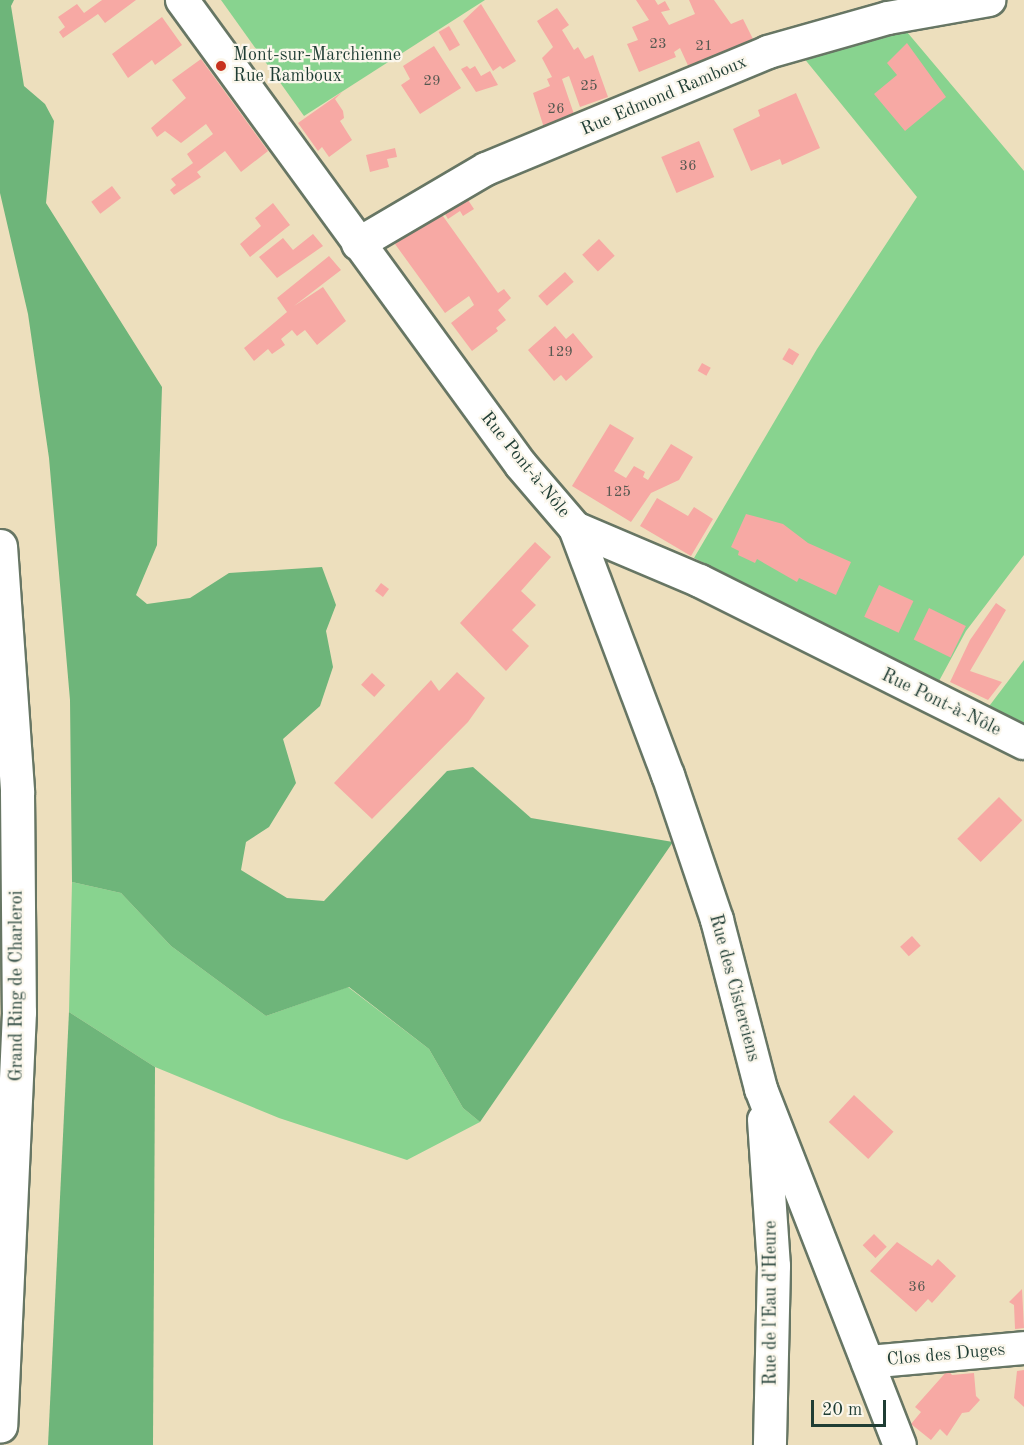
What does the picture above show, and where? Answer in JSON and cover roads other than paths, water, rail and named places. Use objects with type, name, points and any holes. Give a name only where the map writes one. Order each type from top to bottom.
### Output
[{"type":"highway","name":"Grand Ring de Charleroi","points":[[0,546],[17,792],[19,1011],[0,1426]]},
{"type":"highway","points":[[0,1433],[3,1445]]},
{"type":"street","name":"Rue Pont-à-Nôle","points":[[182,0],[358,244],[522,465],[575,528],[700,581],[1024,743]]},
{"type":"street","name":"Rue Edmond Ramboux","points":[[358,244],[486,169],[768,52],[888,18],[988,0]]},
{"type":"street","name":"Rue des Cisterciens","points":[[575,528],[669,775],[717,920],[761,1089],[900,1445]]},
{"type":"street","name":"Rue de l'Eau d'Heure","points":[[761,1089],[774,1266],[770,1445]]},
{"type":"street","name":"Clos des Duges","points":[[868,1362],[1024,1348]]},
{"type":"place","name":"Mont-sur-Marchienne Rue Ramboux","points":[[221,66]]}]
